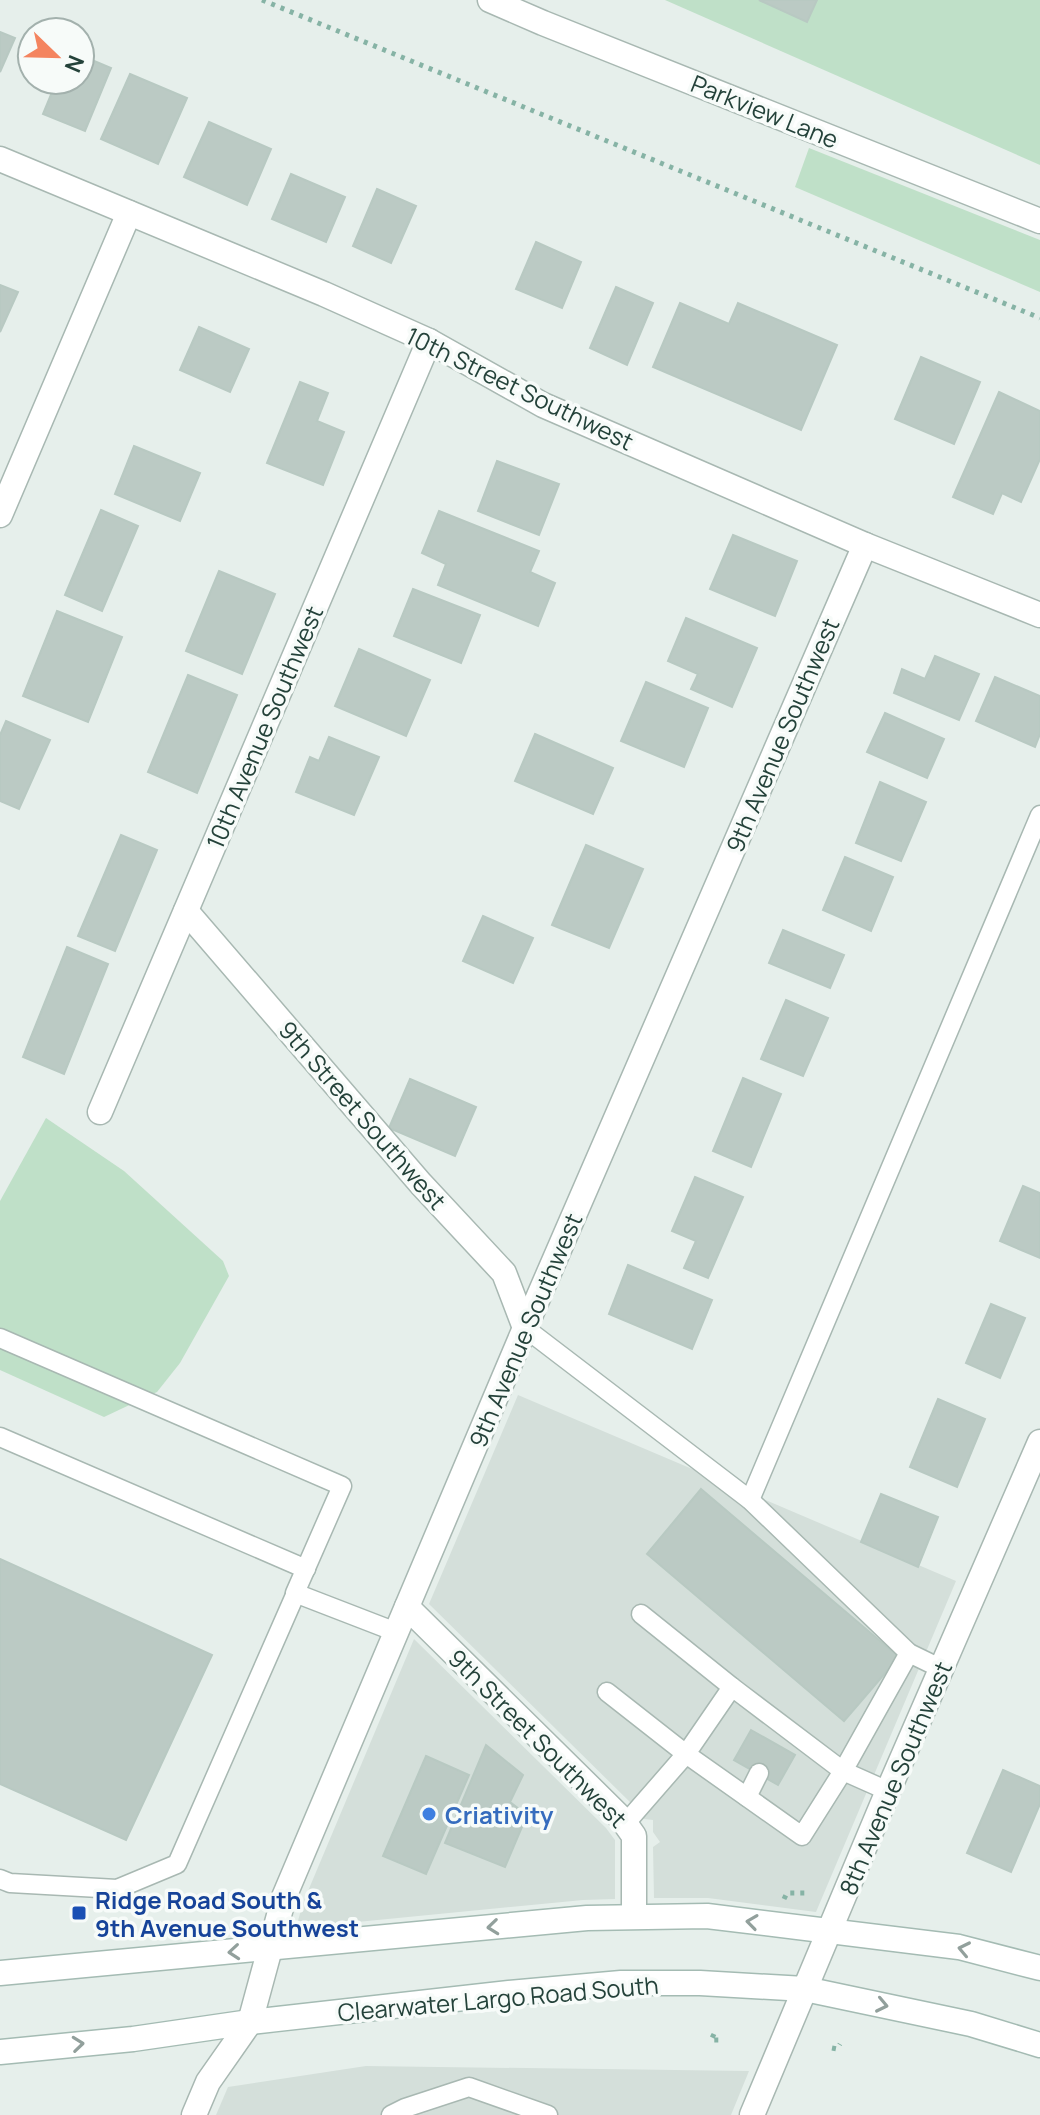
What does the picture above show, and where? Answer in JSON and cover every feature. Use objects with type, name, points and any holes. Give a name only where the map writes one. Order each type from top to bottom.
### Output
[{"type":"street","name":"Parkview Lane","points":[[490,0],[1040,221]]},
{"type":"street","name":"10th Street Southwest","points":[[0,159],[429,341],[543,405],[865,545],[1040,615]]},
{"type":"street","points":[[0,515],[129,213]]},
{"type":"street","name":"10th Avenue Southwest","points":[[100,1112],[429,341]]},
{"type":"street","name":"9th Avenue Southwest","points":[[194,2115],[208,2082],[250,2022],[284,1897],[525,1328],[865,545]]},
{"type":"street","name":"9th Street Southwest","points":[[186,911],[421,1184],[504,1273],[525,1328]]},
{"type":"street","name":"8th Avenue Southwest","points":[[752,2115],[888,1791],[1040,1442]]},
{"type":"street","name":"9th Street Southwest","points":[[407,1607],[630,1830]]},
{"type":"street","points":[[630,1830],[634,1916]]},
{"type":"street","points":[[0,1973],[634,1916],[707,1916],[959,1947],[1040,1968]]},
{"type":"street","name":"Clearwater Largo Road South","points":[[0,2052],[133,2039],[250,2022],[509,1993],[621,1983],[700,1983],[805,1989],[971,2024],[1040,2045]]},
{"type":"lane","points":[[750,1500],[1040,815]]},
{"type":"lane","points":[[525,1328],[750,1500],[909,1653],[942,1669]]},
{"type":"lane","points":[[0,1338],[342,1486],[177,1864],[117,1889],[10,1883],[0,1879]]},
{"type":"lane","points":[[0,1437],[306,1569]]},
{"type":"lane","points":[[296,1593],[396,1632]]},
{"type":"lane","points":[[641,1614],[843,1771],[888,1791]]},
{"type":"lane","points":[[607,1692],[686,1754],[802,1836],[843,1771],[909,1653]]},
{"type":"lane","points":[[630,1830],[732,1687]]},
{"type":"lane","points":[[774,1743],[783,1725]]},
{"type":"lane","points":[[747,1797],[759,1773]]},
{"type":"lane","points":[[391,2115],[469,2087],[548,2115]]},
{"type":"path","points":[[262,0],[1040,318]]},
{"type":"path","points":[[787,1893],[806,1893]]},
{"type":"path","points":[[714,2034],[711,2040],[721,2040]]},
{"type":"path","points":[[832,2048],[837,2049],[840,2044]]},
{"type":"shaded area","points":[[518,1395],[956,1581],[816,1912],[708,1898],[654,1898],[653,1847],[660,1842],[653,1832],[653,1820],[644,1819],[429,1604]]},
{"type":"shaded area","points":[[414,1639],[606,1828],[615,1840],[615,1899],[296,1928],[303,1903]]},
{"type":"shaded area","points":[[366,2066],[749,2071],[731,2115],[216,2115],[228,2087]]},
{"type":"green space","points":[[665,0],[1040,0],[1040,165]]},
{"type":"green space","points":[[809,148],[1040,240],[1040,292],[795,187]]},
{"type":"green space","points":[[46,1118],[124,1171],[223,1261],[229,1276],[180,1363],[157,1392],[104,1417],[0,1370],[0,1201]]},
{"type":"building","points":[[759,0],[817,0],[807,22]]},
{"type":"building","points":[[0,32],[15,38],[0,72]]},
{"type":"building","points":[[96,62],[111,68],[85,131],[43,114],[50,96],[96,96]]},
{"type":"building","points":[[130,74],[187,98],[158,164],[101,139]]},
{"type":"building","points":[[209,122],[271,149],[247,205],[184,177]]},
{"type":"building","points":[[291,174],[345,197],[326,242],[272,219]]},
{"type":"building","points":[[377,189],[416,206],[391,263],[353,246]]},
{"type":"building","points":[[536,242],[581,262],[562,308],[516,289]]},
{"type":"building","points":[[0,285],[18,292],[0,332]]},
{"type":"building","points":[[616,287],[653,303],[627,365],[590,348]]},
{"type":"building","points":[[680,303],[729,324],[738,303],[837,345],[801,430],[653,367]]},
{"type":"building","points":[[199,327],[249,349],[230,392],[180,370]]},
{"type":"building","points":[[921,357],[980,382],[954,444],[895,419]]},
{"type":"building","points":[[300,382],[328,393],[317,421],[344,432],[323,485],[267,463]]},
{"type":"building","points":[[999,392],[1040,411],[1040,459],[1021,502],[1002,493],[993,514],[953,497]]},
{"type":"building","points":[[134,446],[200,473],[180,521],[115,494]]},
{"type":"building","points":[[497,461],[559,484],[539,535],[478,511]]},
{"type":"building","points":[[101,510],[138,526],[102,611],[65,595]]},
{"type":"building","points":[[439,511],[539,551],[530,572],[555,583],[538,626],[438,585],[446,564],[422,553]]},
{"type":"building","points":[[733,535],[797,561],[775,616],[710,589]]},
{"type":"building","points":[[219,571],[275,594],[242,674],[186,651]]},
{"type":"building","points":[[413,589],[480,615],[461,663],[394,636]]},
{"type":"building","points":[[57,611],[122,637],[88,722],[23,696]]},
{"type":"building","points":[[686,618],[757,648],[732,707],[691,689],[698,674],[668,661]]},
{"type":"building","points":[[359,649],[430,680],[406,736],[335,706]]},
{"type":"building","points":[[935,656],[979,674],[959,720],[894,693],[902,669],[925,679]]},
{"type":"building","points":[[188,675],[237,695],[197,793],[148,772]]},
{"type":"building","points":[[995,677],[1040,696],[1040,734],[1035,747],[976,721]]},
{"type":"building","points":[[646,682],[708,708],[684,767],[621,741]]},
{"type":"building","points":[[885,713],[944,739],[927,778],[867,752]]},
{"type":"building","points":[[6,721],[50,740],[19,809],[0,801],[0,735]]},
{"type":"building","points":[[535,734],[613,768],[593,814],[515,781]]},
{"type":"building","points":[[329,737],[379,757],[354,815],[296,792],[310,757],[319,761]]},
{"type":"building","points":[[880,782],[926,802],[901,861],[856,843]]},
{"type":"building","points":[[121,835],[157,850],[115,951],[78,936]]},
{"type":"building","points":[[586,845],[643,869],[609,948],[552,925]]},
{"type":"building","points":[[845,857],[893,877],[871,931],[823,910]]},
{"type":"building","points":[[483,916],[533,938],[513,983],[463,961]]},
{"type":"building","points":[[783,930],[844,955],[830,988],[769,963]]},
{"type":"building","points":[[67,947],[108,964],[64,1074],[23,1057]]},
{"type":"building","points":[[786,1000],[828,1018],[803,1076],[761,1059]]},
{"type":"building","points":[[743,1078],[781,1094],[751,1167],[713,1151]]},
{"type":"building","points":[[410,1079],[476,1107],[455,1156],[389,1128]]},
{"type":"building","points":[[695,1177],[743,1197],[708,1278],[684,1268],[696,1241],[672,1231]]},
{"type":"building","points":[[1023,1186],[1040,1193],[1040,1258],[1000,1241]]},
{"type":"building","points":[[628,1265],[712,1300],[692,1349],[609,1314]]},
{"type":"building","points":[[991,1304],[1025,1318],[1000,1378],[966,1363]]},
{"type":"building","points":[[938,1399],[985,1419],[957,1487],[910,1467]]},
{"type":"building","points":[[701,1489],[899,1657],[844,1721],[647,1554]]},
{"type":"building","points":[[881,1494],[938,1517],[918,1567],[861,1542]]},
{"type":"building","points":[[0,1559],[212,1655],[126,1840],[0,1784]]},
{"type":"building","points":[[751,1730],[795,1755],[778,1785],[734,1760]]},
{"type":"building","points":[[486,1745],[523,1775],[510,1802],[527,1815],[505,1867],[445,1843]]},
{"type":"building","points":[[426,1756],[469,1775],[426,1874],[383,1856]]},
{"type":"building","points":[[1003,1770],[1040,1786],[1040,1804],[1011,1872],[967,1853]]},
{"type":"place","name":"Criativity","points":[[429,1814]]},
{"type":"place","name":"Ridge Road South & 9th Avenue Southwest","points":[[79,1913]]}]
